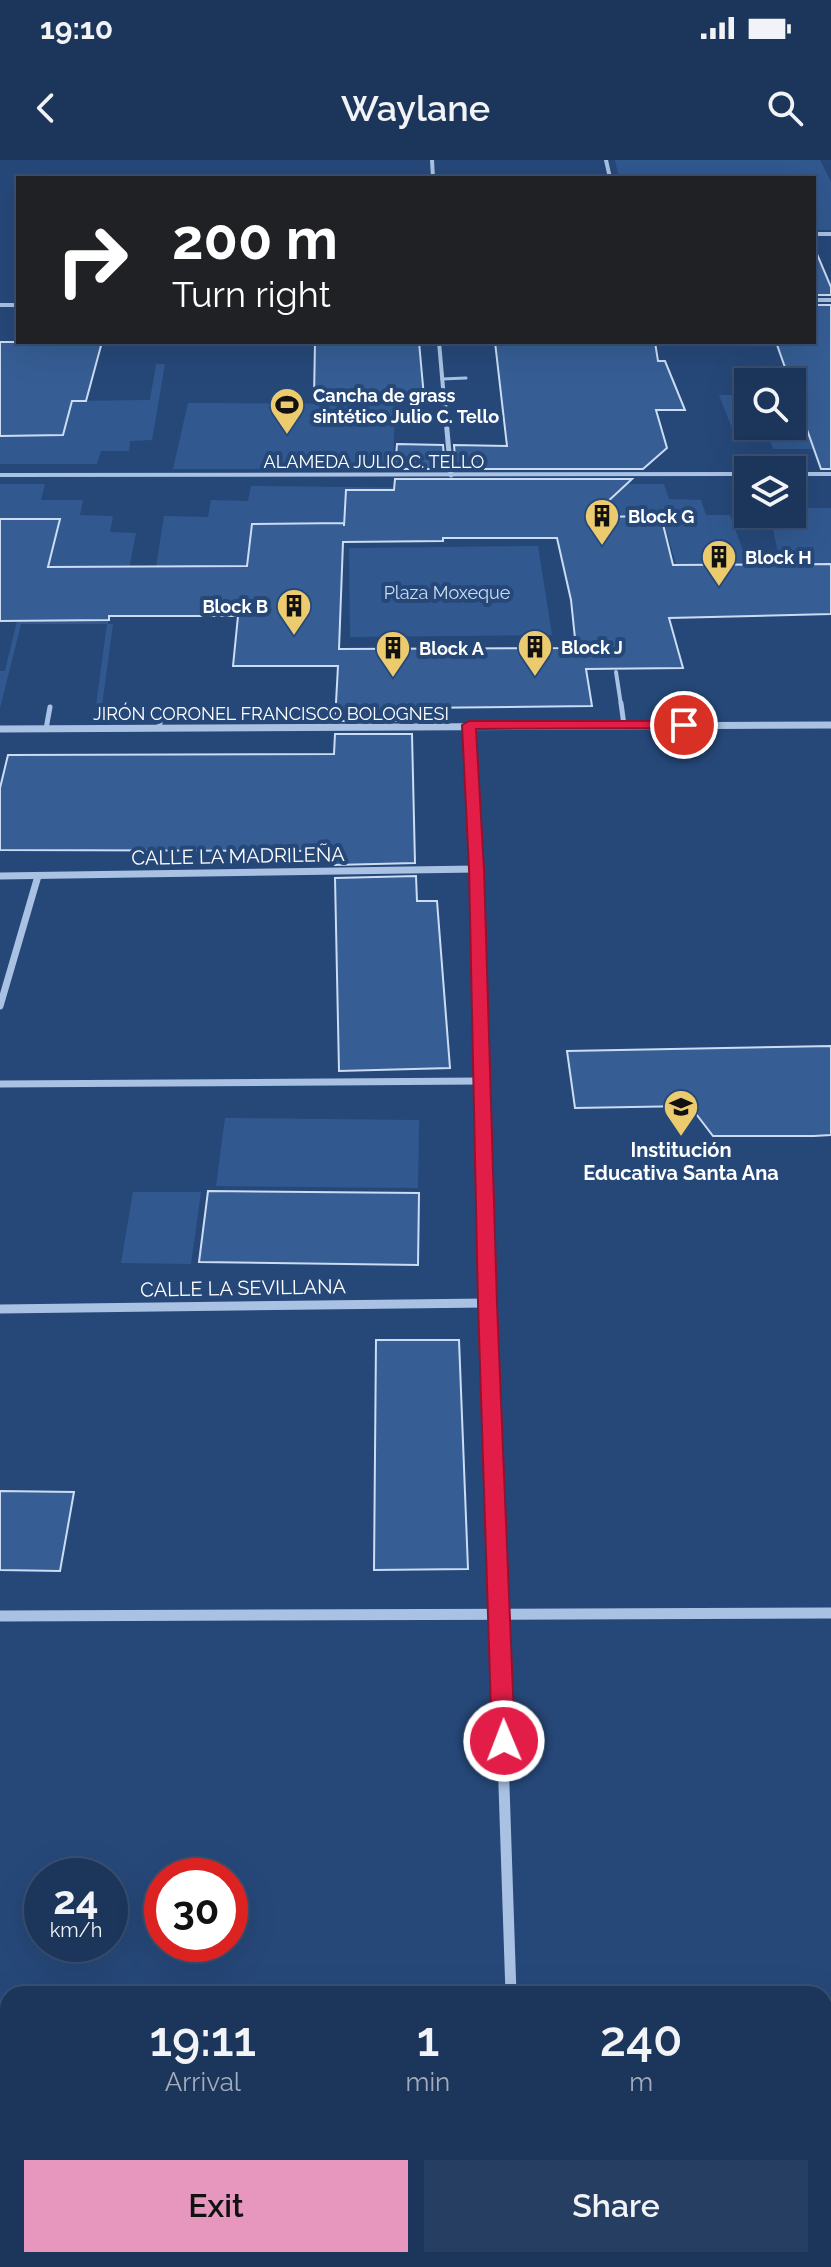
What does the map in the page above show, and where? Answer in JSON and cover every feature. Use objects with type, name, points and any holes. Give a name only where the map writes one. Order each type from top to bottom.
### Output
[{"type":"street","points":[[439,344],[451,475]]},
{"type":"street","name":"ALAMEDA JULIO C. TELLO","points":[[0,475],[734,474]]},
{"type":"street","points":[[806,474],[831,474]]},
{"type":"street","points":[[469,725],[477,869],[487,1303],[511,1986]]},
{"type":"street","name":"JIRÓN CORONEL FRANCISCO BOLOGNESI","points":[[0,729],[831,725]]},
{"type":"street","name":"CALLE LA MADRILEÑA","points":[[0,876],[477,869]]},
{"type":"street","points":[[0,1006],[38,876]]},
{"type":"street","points":[[0,1084],[482,1081]]},
{"type":"street","name":"CALLE LA SEVILLANA","points":[[0,1309],[487,1303]]},
{"type":"street","points":[[0,1616],[831,1613]]},
{"type":"lane","points":[[442,379],[466,378]]},
{"type":"lane","points":[[616,672],[624,725]]},
{"type":"lane","points":[[46,729],[50,707]]},
{"type":"lane","points":[[159,728],[163,709]]},
{"type":"green space","points":[[615,160],[820,160],[831,182],[831,230],[816,230],[816,176],[619,176]]},
{"type":"green space","points":[[156,364],[165,364],[152,440],[130,441],[129,451],[101,451],[97,464],[0,464],[0,436],[63,435],[73,401],[150,400]]},
{"type":"green space","points":[[719,395],[734,395],[734,433]]},
{"type":"green space","name":"Cancha de grass sintético Julio C. Tello","points":[[188,403],[395,404],[393,469],[173,469]]},
{"type":"green space","points":[[806,428],[831,428],[831,469],[828,469],[818,449],[773,449],[769,440],[806,440]]},
{"type":"green space","points":[[0,484],[45,484],[41,500],[83,500],[80,515],[113,516],[110,532],[136,533],[121,609],[118,567],[48,567],[61,518],[0,518]]},
{"type":"green space","points":[[470,484],[664,484],[669,499],[701,500],[706,515],[730,515],[748,564],[676,564],[662,516],[574,516]]},
{"type":"green space","points":[[251,486],[442,488],[442,491],[346,490],[343,524],[252,523],[246,566],[156,567],[164,516],[208,517],[211,500],[248,501]]},
{"type":"green space","points":[[806,508],[831,508],[831,564],[781,565],[772,528],[806,528]]},
{"type":"green space","name":"Plaza Moxeque","points":[[538,546],[552,635],[350,637],[349,548]]},
{"type":"green space","points":[[108,620],[108,624],[113,624],[101,713],[95,713],[107,624],[21,624],[0,708],[0,671],[5,671],[17,621]]},
{"type":"green space","points":[[225,1118],[419,1120],[418,1188],[216,1186]]},
{"type":"green space","points":[[133,1192],[201,1192],[191,1264],[121,1263]]},
{"type":"building","points":[[816,252],[831,287],[831,295],[816,295]]},
{"type":"building","points":[[816,305],[831,305],[831,469],[821,469],[806,427],[806,368],[785,368],[777,344],[816,344]]},
{"type":"building","points":[[0,342],[101,344],[86,401],[72,401],[63,435],[0,436]]},
{"type":"building","points":[[315,344],[419,344],[424,397],[314,398]]},
{"type":"building","points":[[495,344],[655,344],[658,361],[665,361],[685,410],[656,410],[667,448],[643,469],[456,469],[454,445],[507,446]]},
{"type":"building","points":[[397,444],[443,445],[445,469],[395,469]]},
{"type":"building","points":[[395,479],[632,479],[591,517],[661,516],[673,565],[831,564],[831,614],[669,618],[683,668],[586,669],[592,706],[413,708],[413,721],[335,721],[338,666],[233,666],[238,616],[109,616],[109,620],[0,621],[0,519],[60,519],[48,567],[247,566],[252,524],[344,523],[344,526],[346,490],[394,490]],"holes":[[[557,538],[571,600],[576,648],[339,649],[343,542]]]},
{"type":"building","points":[[335,734],[412,734],[415,863],[335,865],[335,851],[0,850],[0,788],[8,755],[334,754]]},
{"type":"building","points":[[416,876],[417,901],[437,901],[450,1068],[339,1071],[335,878]]},
{"type":"building","points":[[831,1046],[831,1135],[814,1136],[713,1136],[690,1106],[575,1108],[567,1051]]},
{"type":"building","points":[[208,1191],[419,1193],[418,1265],[199,1262]]},
{"type":"building","points":[[376,1340],[459,1340],[468,1569],[374,1570]]},
{"type":"building","points":[[0,1491],[74,1492],[60,1571],[0,1570]]},
{"type":"place","name":"Cancha de grass sintético Julio C. Tello","points":[[287,436]]},
{"type":"place","name":"Block G","points":[[602,547]]},
{"type":"place","name":"Block H","points":[[719,588]]},
{"type":"place","name":"Block B","points":[[294,637]]},
{"type":"place","name":"Block J","points":[[535,678]]},
{"type":"place","name":"Block A","points":[[393,679]]},
{"type":"place","name":"Institución Educativa Santa Ana","points":[[681,1138]]},
{"type":"route","points":[[504,1741],[487,1303],[477,869],[469,725],[684,725]]}]
